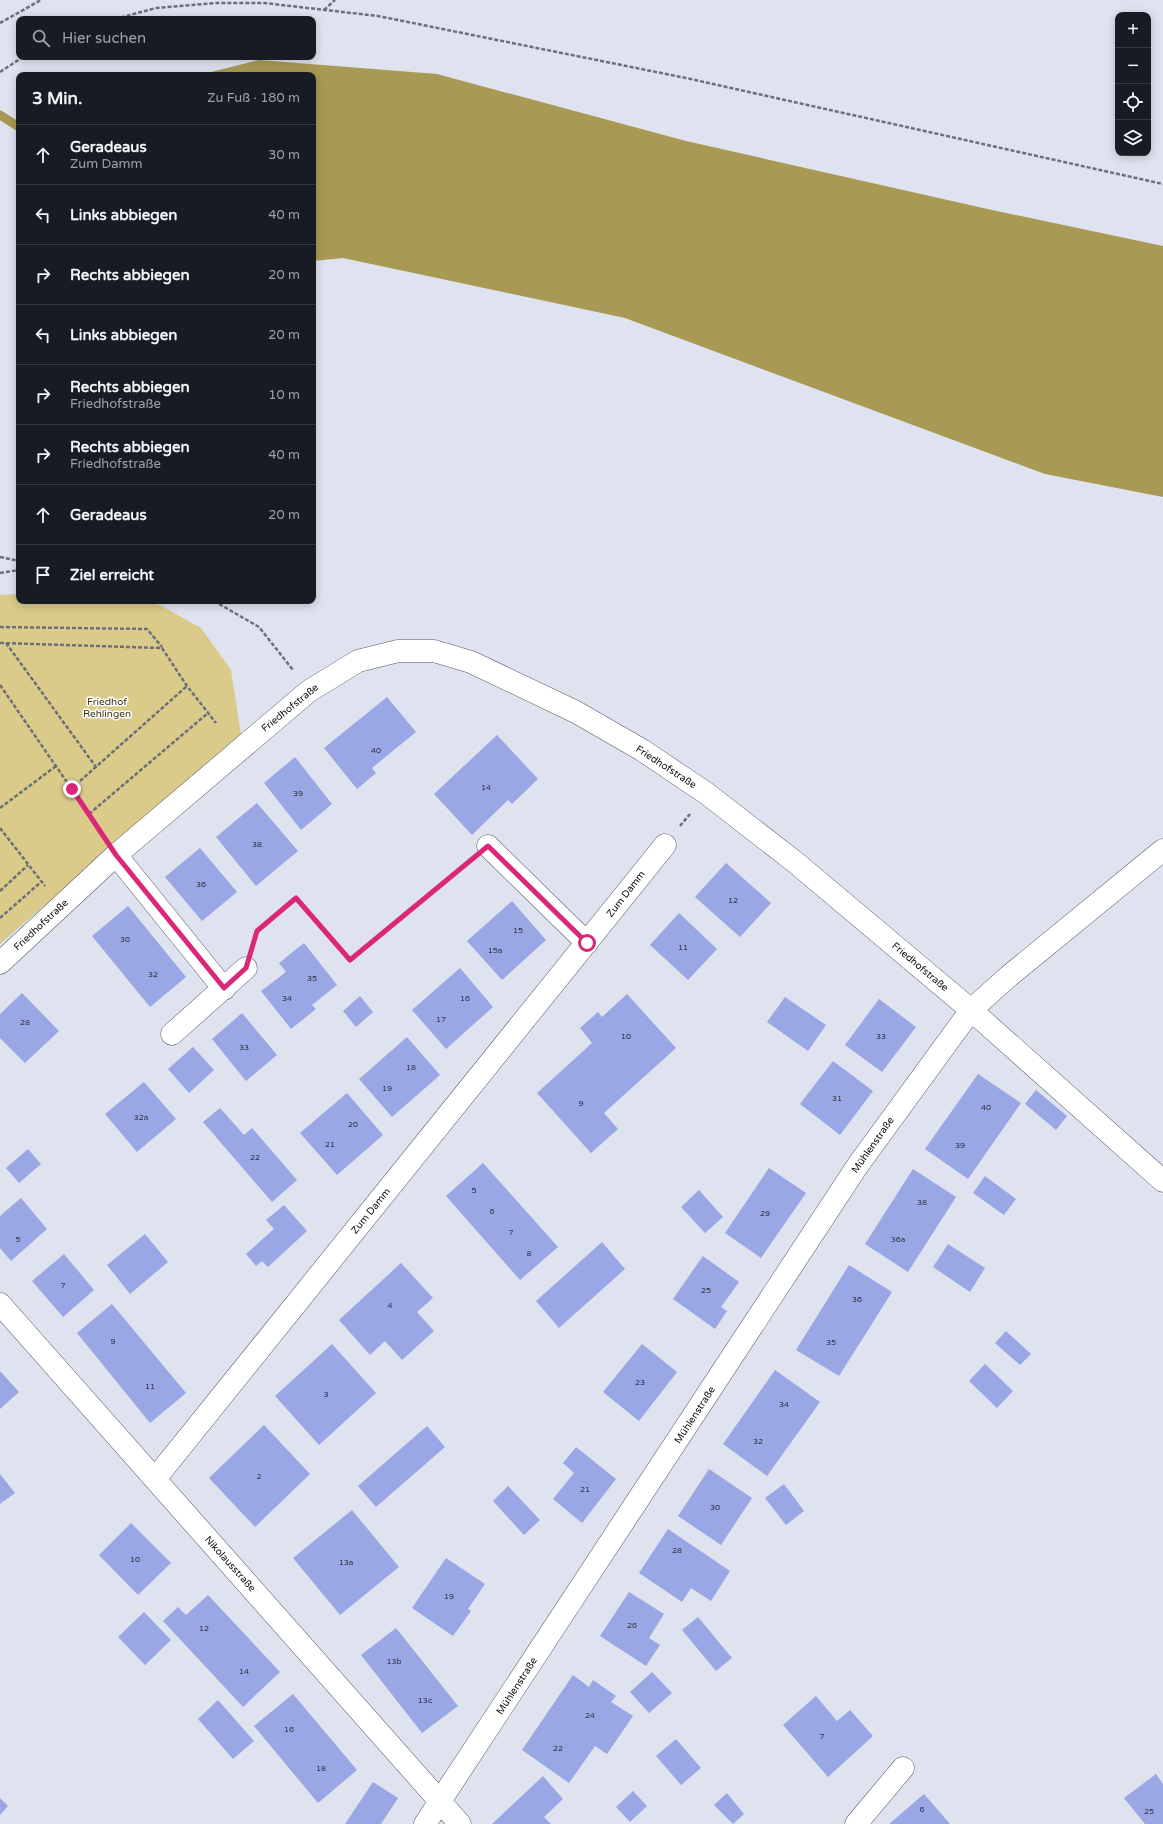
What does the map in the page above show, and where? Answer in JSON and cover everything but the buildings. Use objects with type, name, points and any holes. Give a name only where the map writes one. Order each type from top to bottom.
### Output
[{"type":"street","name":"Friedhofstraße","points":[[0,963],[116,855],[309,691],[358,661],[398,651],[434,651],[471,662],[576,712],[642,750],[706,793],[795,862],[971,1010],[1163,1181]]},
{"type":"street","name":"Zum Damm","points":[[155,1479],[665,845]]},
{"type":"street","points":[[488,846],[587,943]]},
{"type":"street","name":"Mühlenstraße","points":[[425,1824],[858,1165],[971,1010],[1009,976],[1163,850]]},
{"type":"street","points":[[116,855],[224,988]]},
{"type":"street","points":[[172,1034],[246,968]]},
{"type":"street","name":"Nikolausstraße","points":[[0,1304],[460,1824]]},
{"type":"street","points":[[856,1824],[903,1768]]},
{"type":"path","points":[[0,23],[41,0]]},
{"type":"path","points":[[324,10],[335,0]]},
{"type":"path","points":[[126,16],[156,8],[216,3],[264,3],[378,16],[679,77],[1163,184]]},
{"type":"path","points":[[0,72],[18,60]]},
{"type":"path","points":[[0,557],[16,560]]},
{"type":"path","points":[[0,573],[16,570]]},
{"type":"path","points":[[219,604],[259,627],[309,691]]},
{"type":"path","points":[[0,627],[147,629],[162,648],[187,686],[216,723]]},
{"type":"path","points":[[0,643],[162,648]]},
{"type":"path","points":[[6,644],[96,767]]},
{"type":"path","points":[[0,685],[116,855]]},
{"type":"path","points":[[72,789],[187,686]]},
{"type":"path","points":[[89,814],[208,713]]},
{"type":"path","points":[[0,808],[56,766]]},
{"type":"path","points":[[665,845],[706,793]]},
{"type":"path","points":[[0,828],[49,892]]},
{"type":"path","points":[[246,968],[257,931],[296,898],[350,960],[488,846]]},
{"type":"path","points":[[0,891],[28,865]]},
{"type":"path","points":[[0,918],[41,882]]},
{"type":"green space","name":"Friedhof Rehlingen","points":[[16,594],[16,604],[155,604],[160,605],[201,628],[231,670],[241,734],[0,944],[0,595]]},
{"type":"shaded area","points":[[259,60],[437,74],[686,141],[992,210],[1163,246],[1163,497],[1045,474],[625,318],[343,258],[316,261],[316,72],[211,72]]},
{"type":"waterway","points":[[0,115],[16,125]]},
{"type":"route","points":[[72,789],[116,855],[224,988],[246,968],[257,931],[296,898],[350,960],[488,846],[587,943]]}]
